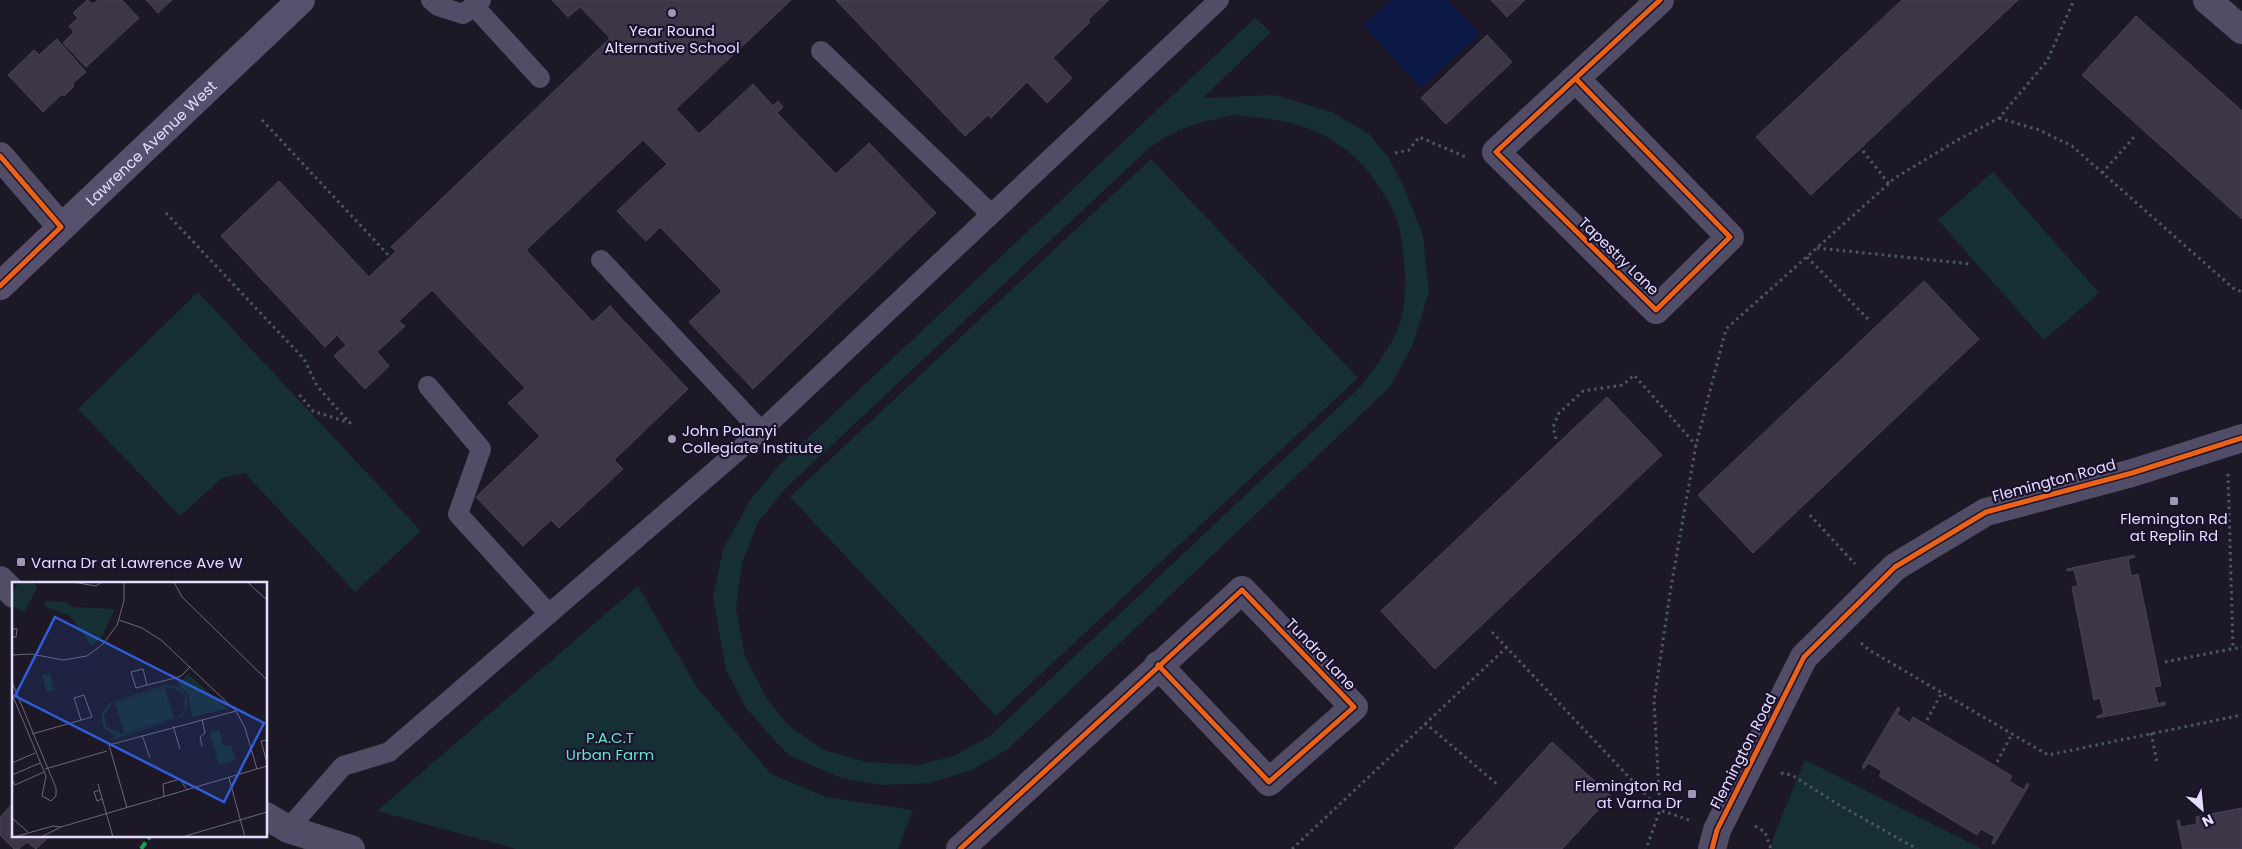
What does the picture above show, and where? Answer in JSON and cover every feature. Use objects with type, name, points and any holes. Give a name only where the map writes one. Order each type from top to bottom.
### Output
[{"type":"main road","name":"Lawrence Avenue West","points":[[0,286],[301,0]]},
{"type":"street","name":"Tapestry Lane","points":[[1576,79],[1730,237],[1656,310],[1496,152],[1660,0]]},
{"type":"street","points":[[2219,4],[2242,30]]},
{"type":"street","points":[[0,156],[61,227]]},
{"type":"street","name":"Flemington Road","points":[[1714,840],[1804,657],[1896,567],[1986,512],[2132,473],[2234,441]]},
{"type":"street","points":[[0,580],[12,592]]},
{"type":"street","name":"Tundra Lane","points":[[960,849],[1158,665],[1242,590],[1354,707],[1269,782],[1158,665]]},
{"type":"street","points":[[277,823],[351,849]]},
{"type":"lane","points":[[431,0],[438,6],[463,14],[478,3],[540,78]]},
{"type":"lane","points":[[277,823],[343,766],[389,752],[761,431],[1218,0]]},
{"type":"lane","points":[[821,51],[991,214]]},
{"type":"lane","points":[[602,260],[761,431]]},
{"type":"lane","points":[[428,386],[481,449],[458,514],[549,614]]},
{"type":"path","points":[[1646,849],[1660,810],[1654,701],[1671,587],[1696,445],[1726,328],[1895,178],[1956,141],[1999,118],[2047,61],[2074,0]]},
{"type":"path","points":[[1999,118],[2039,130],[2072,146],[2233,288],[2242,292]]},
{"type":"path","points":[[262,120],[390,257]]},
{"type":"path","points":[[2102,173],[2136,135]]},
{"type":"path","points":[[1395,153],[1409,150],[1419,137],[1472,160]]},
{"type":"path","points":[[1863,151],[1889,184]]},
{"type":"path","points":[[166,213],[304,359],[317,386],[350,423],[313,411],[298,393]]},
{"type":"path","points":[[1816,248],[1971,264]]},
{"type":"path","points":[[1807,257],[1871,322]]},
{"type":"path","points":[[1556,439],[1553,427],[1559,413],[1583,392],[1623,385],[1634,375],[1696,445]]},
{"type":"path","points":[[2233,648],[2234,441]]},
{"type":"path","points":[[1810,515],[1875,586]]},
{"type":"path","points":[[1837,623],[1869,650],[2048,755],[2242,715]]},
{"type":"path","points":[[1492,632],[1660,810],[1714,840]]},
{"type":"path","points":[[1292,849],[1507,647]]},
{"type":"path","points":[[2164,662],[2242,647]]},
{"type":"path","points":[[1927,720],[1942,692]]},
{"type":"path","points":[[1425,723],[1498,785]]},
{"type":"path","points":[[1997,762],[2012,734]]},
{"type":"path","points":[[2151,734],[2158,762]]},
{"type":"path","points":[[1781,773],[1792,774],[1836,803],[1917,849]]},
{"type":"path","points":[[1755,826],[1765,832],[1771,849]]},
{"type":"green space","points":[[1255,18],[1271,32],[1203,98],[1274,95],[1332,112],[1369,134],[1388,157],[1405,189],[1423,236],[1429,292],[1412,346],[1390,387],[1008,749],[972,770],[929,783],[882,785],[841,778],[788,755],[746,708],[726,670],[713,597],[723,549],[749,502],[779,465]],"holes":[[[1235,115],[1278,120],[1299,125],[1331,139],[1364,167],[1382,190],[1389,203],[1395,215],[1401,237],[1405,265],[1404,305],[1395,335],[1372,371],[1360,387],[990,736],[954,756],[918,765],[866,762],[824,750],[789,726],[767,699],[745,656],[736,609],[742,563],[758,522],[786,488],[1147,150],[1168,136],[1188,127]]]},
{"type":"green space","points":[[1151,159],[1358,378],[996,716],[790,497]]},
{"type":"green space","points":[[1993,172],[2099,293],[2044,340],[1938,220]]},
{"type":"green space","points":[[198,292],[421,531],[355,592],[245,473],[222,478],[180,516],[78,409]]},
{"type":"green space","name":"P.A.C.T Urban Farm","points":[[638,586],[696,686],[771,774],[826,797],[913,810],[898,849],[516,849],[377,811]]},
{"type":"green space","points":[[1805,760],[1982,849],[1771,849],[1775,833]]},
{"type":"water","points":[[1391,0],[1448,0],[1480,34],[1421,88],[1363,25]]},
{"type":"building","points":[[87,0],[93,4],[98,0],[122,0],[139,18],[86,67],[63,43],[74,32],[69,26],[78,18],[73,13]]},
{"type":"building","points":[[146,0],[172,0],[158,13]]},
{"type":"building","points":[[552,0],[791,0],[676,109],[699,134],[753,84],[773,106],[778,101],[783,107],[777,113],[836,174],[869,143],[936,213],[753,389],[689,322],[722,291],[660,227],[646,241],[617,211],[667,164],[643,140],[526,250],[593,322],[610,306],[688,389],[614,460],[623,469],[559,528],[551,520],[523,546],[476,497],[540,436],[508,403],[525,388],[432,290],[399,321],[405,326],[377,352],[389,366],[365,389],[334,356],[346,345],[337,335],[325,347],[221,236],[279,181],[369,277],[396,251],[391,247],[610,38],[580,7],[568,17]]},
{"type":"building","points":[[836,0],[1109,0],[1088,20],[1090,22],[1053,58],[1072,78],[1047,103],[1027,82],[991,118],[988,115],[965,136]]},
{"type":"building","points":[[1491,0],[1525,0],[1507,17]]},
{"type":"building","points":[[1902,0],[2018,0],[1811,195],[1756,137]]},
{"type":"building","points":[[2136,16],[2242,111],[2242,219],[2082,75]]},
{"type":"building","points":[[1487,35],[1512,62],[1446,124],[1421,98]]},
{"type":"building","points":[[57,39],[86,72],[72,84],[74,86],[64,96],[62,94],[43,112],[8,75],[34,50],[39,55]]},
{"type":"building","points":[[1924,281],[1979,339],[1753,553],[1698,495]]},
{"type":"building","points":[[1607,397],[1662,455],[1435,669],[1381,611]]},
{"type":"building","points":[[2134,555],[2135,557],[2128,559],[2131,576],[2138,574],[2161,686],[2154,687],[2158,704],[2165,702],[2165,705],[2097,718],[2097,716],[2104,714],[2100,698],[2094,700],[2072,587],[2078,586],[2074,570],[2067,571],[2067,569]]},
{"type":"building","points":[[1898,707],[1900,709],[1897,714],[1910,723],[1913,717],[2012,776],[2009,781],[2024,790],[2027,783],[2029,785],[1994,844],[1992,843],[1995,837],[1981,829],[1977,835],[1879,776],[1882,771],[1868,763],[1864,769],[1862,767]]},
{"type":"building","points":[[1552,742],[1611,796],[1562,849],[1454,849]]},
{"type":"building","points":[[12,804],[12,836],[50,836],[36,849],[27,842],[19,849],[14,849],[0,835],[0,817]]},
{"type":"building","points":[[2242,808],[2242,849],[2183,849],[2177,821],[2179,820],[2181,827],[2197,824],[2196,817]]},
{"type":"marked path","points":[[141,849],[150,836]]},
{"type":"cycle path","points":[[1576,79],[1730,237],[1656,310],[1496,152],[1660,0]]},
{"type":"cycle path","points":[[0,156],[61,227],[0,286]]},
{"type":"cycle path","points":[[1712,849],[1717,830],[1804,657],[1895,567],[1986,512],[2132,473],[2242,438]]},
{"type":"cycle path","points":[[960,849],[1242,590],[1354,707],[1269,782],[1158,665]]},
{"type":"place","name":"Year Round Alternative School","points":[[672,13]]},
{"type":"place","name":"John Polanyi Collegiate Institute","points":[[672,439]]},
{"type":"place","name":"Flemington Rd at Replin Rd","points":[[2174,501]]},
{"type":"place","name":"Varna Dr at Lawrence Ave W","points":[[21,562]]},
{"type":"place","name":"Flemington Rd at Varna Dr","points":[[1692,794]]}]
